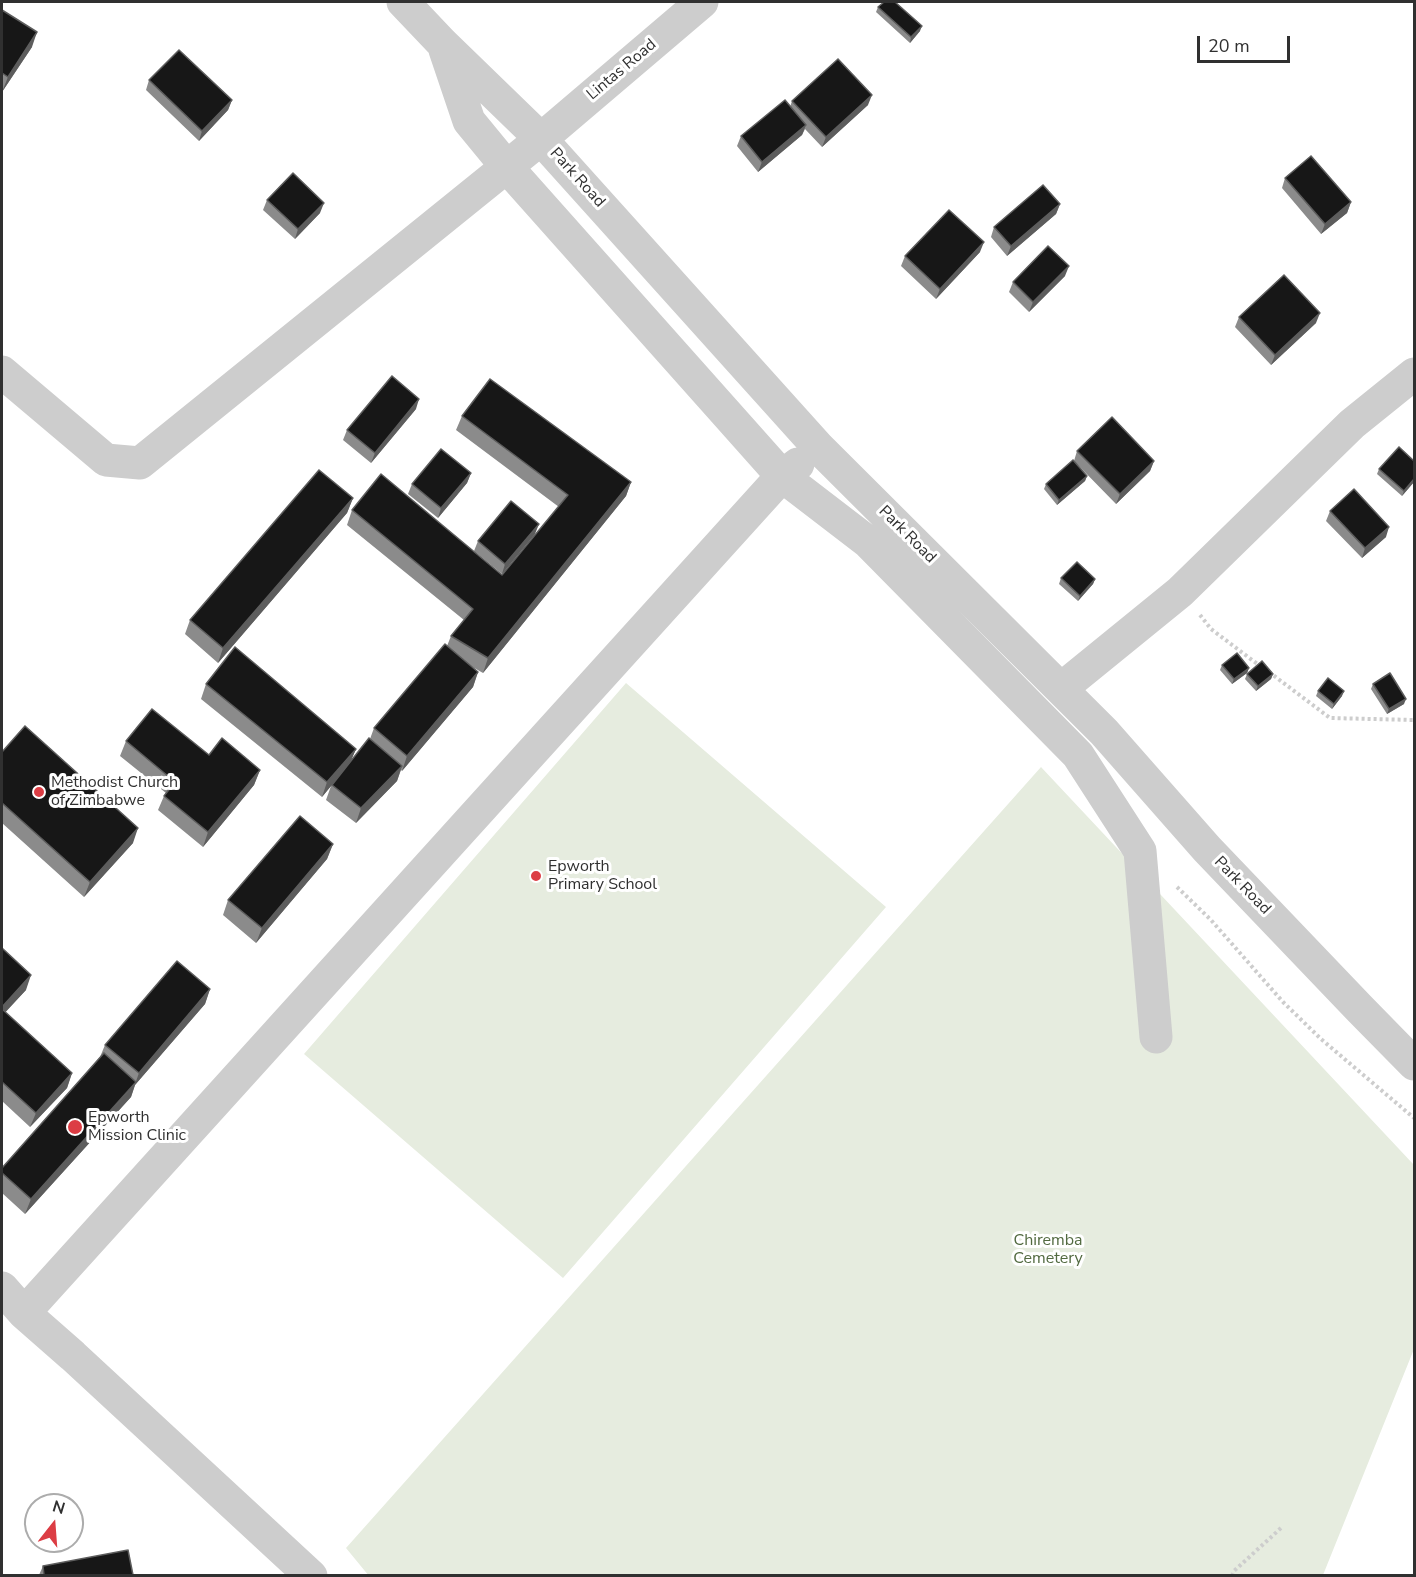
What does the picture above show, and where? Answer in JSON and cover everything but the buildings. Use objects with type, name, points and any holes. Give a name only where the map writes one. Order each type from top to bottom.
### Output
[{"type":"street","name":"Park Road","points":[[403,2],[541,139],[819,448],[1062,688],[1207,849],[1414,1064]]},
{"type":"street","name":"Lintas Road","points":[[2,372],[106,460],[140,463],[541,139],[702,2]]},
{"type":"street","points":[[442,43],[469,121],[506,166],[782,476],[868,542],[1078,755],[1140,851],[1156,1037]]},
{"type":"street","points":[[1062,688],[1180,592],[1352,424],[1414,374]]},
{"type":"street","points":[[24,1312],[782,476],[819,448]]},
{"type":"street","points":[[1078,755],[1104,732]]},
{"type":"street","points":[[2,1288],[24,1312],[306,1573]]},
{"type":"path","points":[[1180,592],[1211,629],[1330,718],[1414,720]]},
{"type":"path","points":[[1140,851],[1211,920],[1283,1002],[1321,1039],[1414,1118]]},
{"type":"path","points":[[1232,1575],[1281,1528]]},
{"type":"green space","points":[[626,683],[886,907],[563,1278],[304,1054]]},
{"type":"green space","name":"Chiremba Cemetery","points":[[1041,767],[1414,1165],[1414,1349],[1323,1575],[369,1576],[346,1548]]},
{"type":"place","name":"Methodist Church of Zimbabwe","points":[[39,792]]},
{"type":"place","name":"Epworth Primary School","points":[[536,876]]},
{"type":"place","name":"Epworth Mission Clinic","points":[[75,1127]]}]
